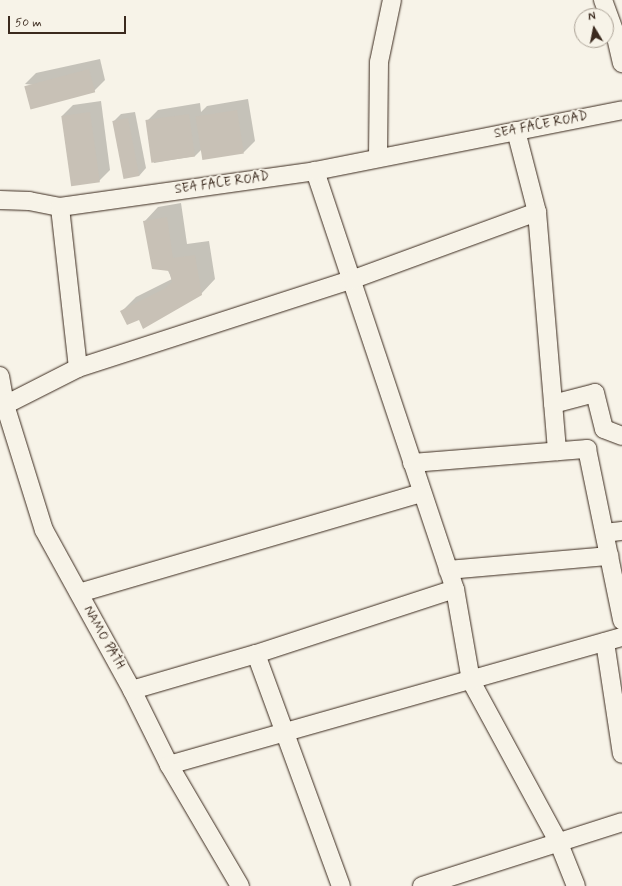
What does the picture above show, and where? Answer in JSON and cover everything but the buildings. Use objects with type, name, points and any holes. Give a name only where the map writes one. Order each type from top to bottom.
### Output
[{"type":"street","points":[[378,157],[379,62],[392,0]]},
{"type":"street","points":[[602,0],[615,33],[622,63]]},
{"type":"street","name":"SEA FACE ROAD","points":[[0,200],[29,201],[60,207],[315,171],[378,157],[622,110]]},
{"type":"street","points":[[516,131],[537,212],[557,451]]},
{"type":"street","points":[[315,171],[455,588],[471,681],[558,841],[576,886]]},
{"type":"street","points":[[60,207],[78,368]]},
{"type":"street","points":[[5,405],[78,368],[351,280],[537,212]]},
{"type":"street","name":"NAMO PATH","points":[[0,376],[5,405],[44,530],[132,690],[169,765],[240,886]]},
{"type":"street","points":[[553,404],[595,393],[604,429],[622,436]]},
{"type":"street","points":[[412,463],[588,448],[613,532],[609,556],[622,620]]},
{"type":"street","points":[[79,594],[422,493]]},
{"type":"street","points":[[448,570],[609,556]]},
{"type":"street","points":[[132,690],[256,654],[455,588]]},
{"type":"street","points":[[169,765],[471,681],[614,639],[622,754]]},
{"type":"street","points":[[256,654],[286,732],[341,886]]},
{"type":"street","points":[[422,886],[558,841],[622,822]]}]
